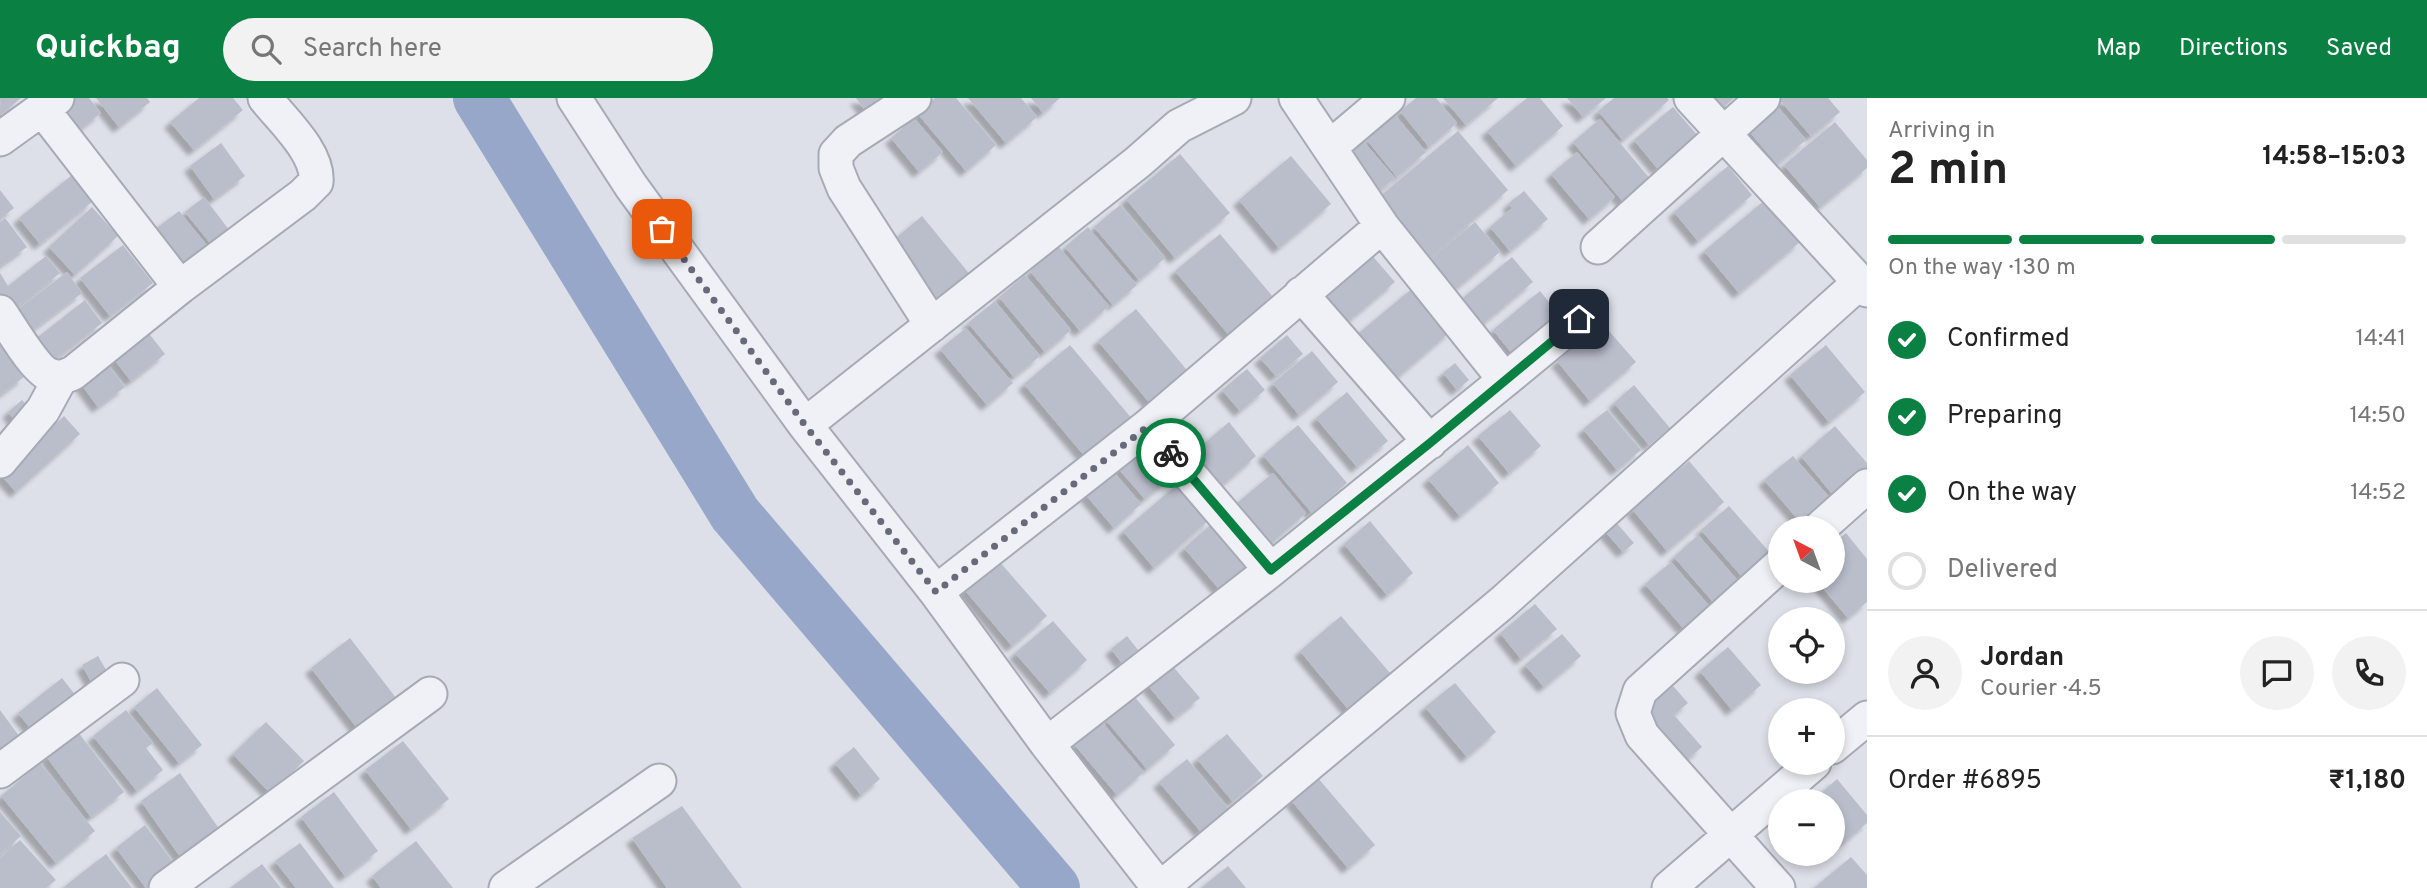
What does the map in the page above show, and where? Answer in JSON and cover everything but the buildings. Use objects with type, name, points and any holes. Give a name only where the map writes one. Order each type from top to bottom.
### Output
[{"type":"street","points":[[0,312],[40,369],[49,376],[61,377],[73,373],[180,287],[303,195],[316,182],[317,169],[310,154],[265,98]]},
{"type":"street","points":[[574,98],[631,186],[805,425],[936,592],[1047,744],[1160,888],[1502,603],[1863,286],[1691,98]]},
{"type":"street","points":[[914,98],[848,141],[836,153],[835,168],[844,188],[932,325]]},
{"type":"street","points":[[805,425],[1138,162],[1179,126],[1234,98]]},
{"type":"street","points":[[1296,98],[1382,226],[1505,380]]},
{"type":"street","points":[[1330,147],[1388,98]]},
{"type":"street","points":[[1598,247],[1763,98]]},
{"type":"street","points":[[0,139],[50,104],[180,287]]},
{"type":"street","points":[[936,592],[1148,426],[1382,226]]},
{"type":"street","points":[[1301,294],[1430,443]]},
{"type":"street","points":[[1047,744],[1430,443],[1579,319]]},
{"type":"street","points":[[0,461],[43,410],[61,377]]},
{"type":"street","points":[[1148,426],[1271,570]]},
{"type":"street","points":[[1833,516],[1867,486]]},
{"type":"street","points":[[1768,576],[1640,691],[1633,713],[1642,735],[1778,888]]},
{"type":"street","points":[[0,771],[122,680]]},
{"type":"street","points":[[166,888],[430,694]]},
{"type":"street","points":[[1845,736],[1867,718]]},
{"type":"street","points":[[1669,888],[1800,775]]},
{"type":"street","points":[[506,888],[659,781]]},
{"type":"waterway","points":[[479,98],[735,514],[1054,888]]},
{"type":"way so far","points":[[662,229],[805,425],[936,592],[1148,426],[1171,453]]},
{"type":"route","points":[[1171,453],[1271,570],[1579,319]]}]
